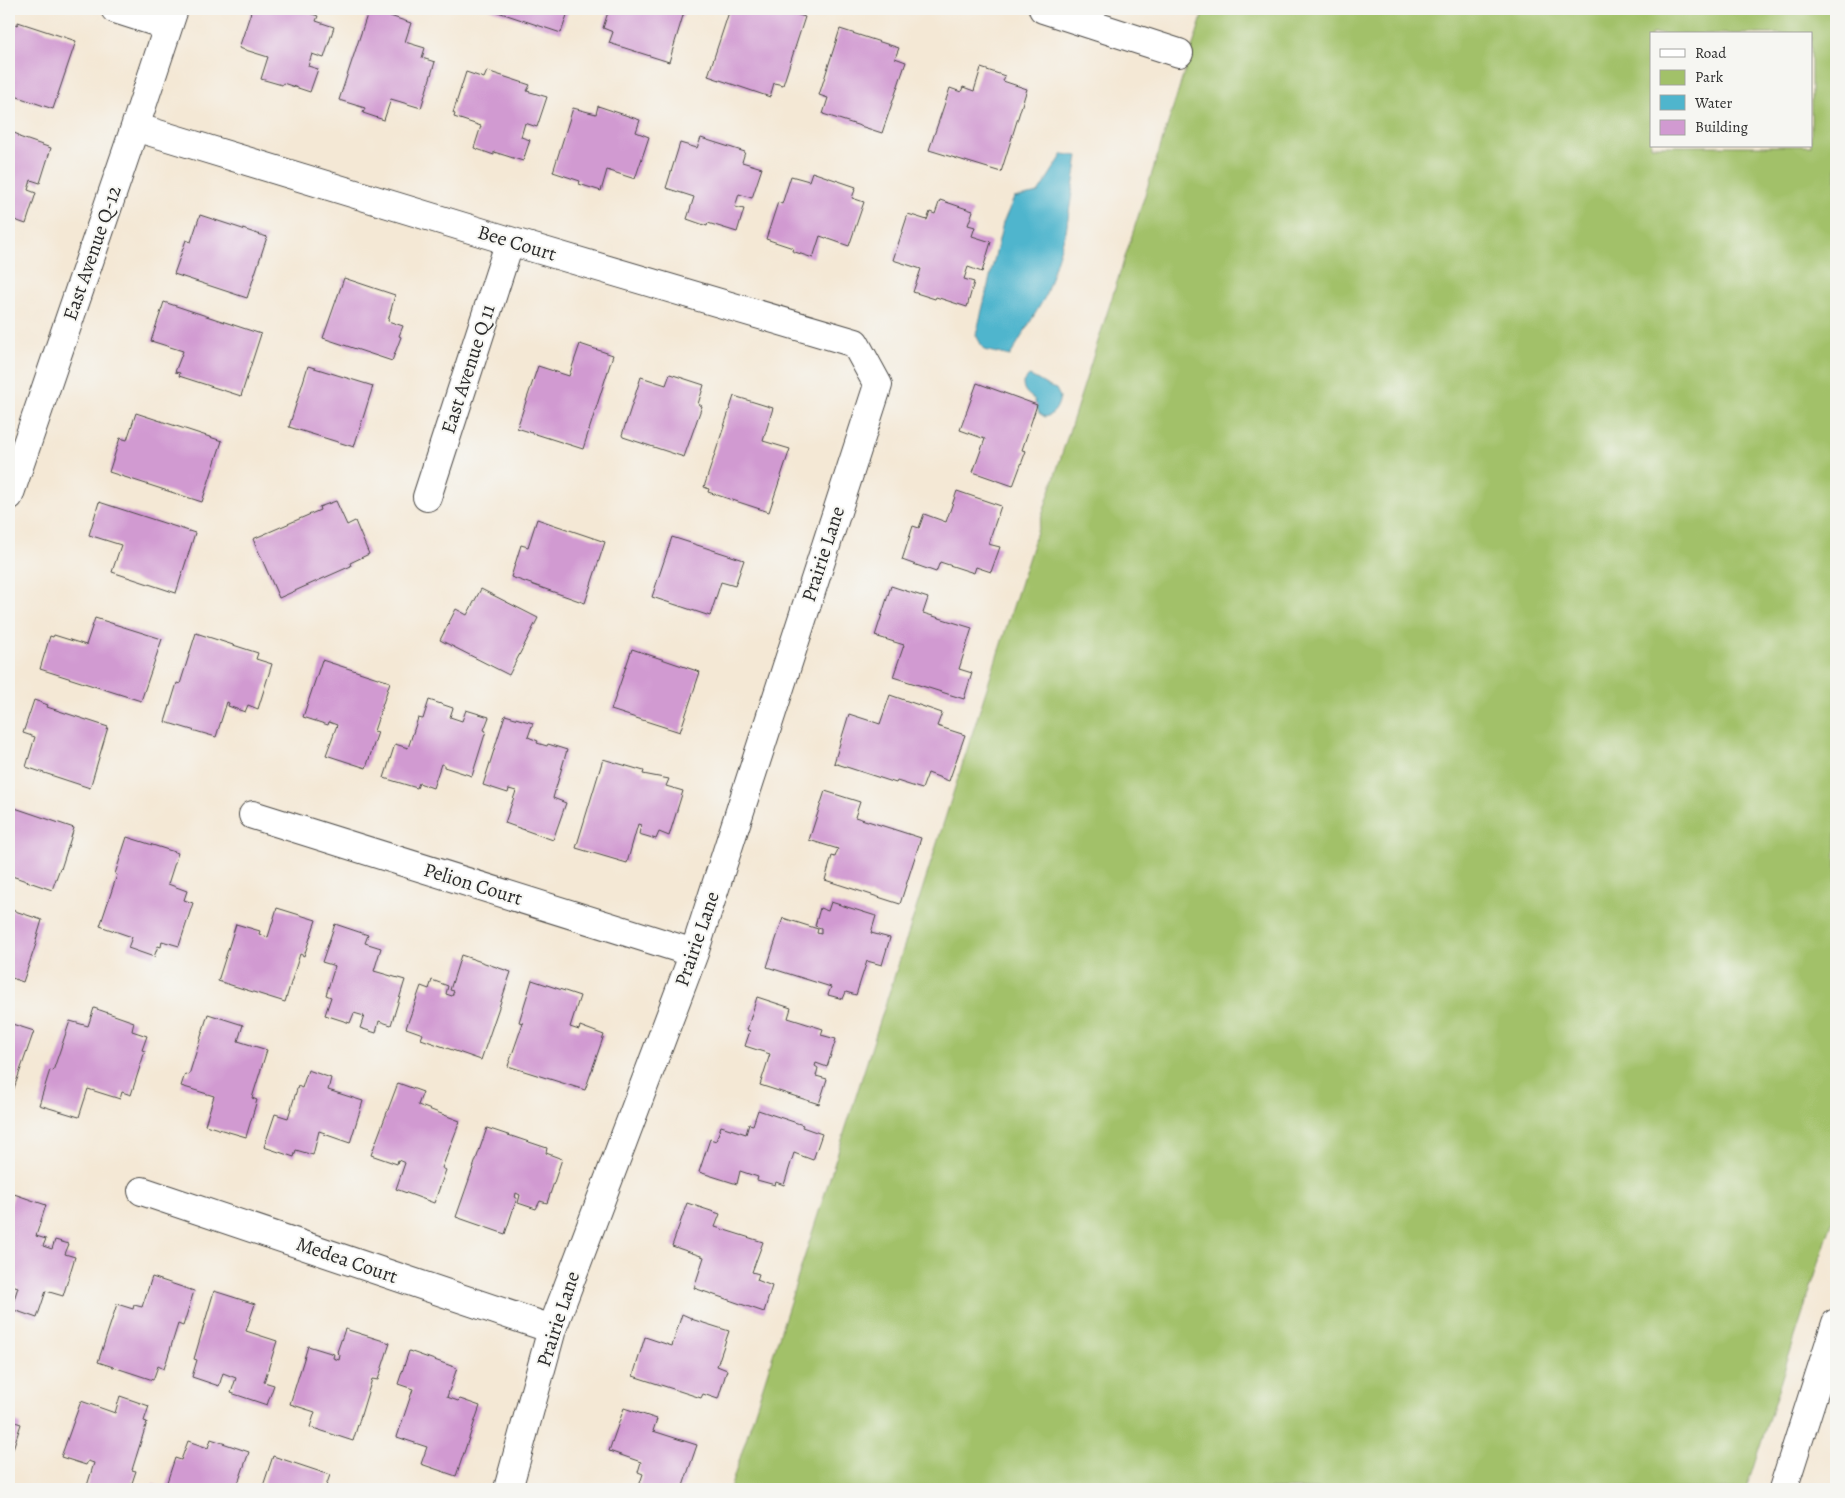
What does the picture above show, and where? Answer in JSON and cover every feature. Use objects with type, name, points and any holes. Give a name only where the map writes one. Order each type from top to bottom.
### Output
[{"type":"main road","points":[[115,9],[171,18]]},
{"type":"main road","points":[[1043,9],[1179,53]]},
{"type":"main road","name":"East Avenue Q-12","points":[[9,494],[171,18]]},
{"type":"main road","name":"Bee Court","points":[[135,127],[855,343],[878,385]]},
{"type":"main road","name":"East Avenue Q 11","points":[[427,497],[510,241]]},
{"type":"main road","name":"Prairie Lane","points":[[508,1489],[552,1329],[694,953],[878,385]]},
{"type":"main road","name":"Pelion Court","points":[[253,815],[694,953]]},
{"type":"main road","name":"Medea Court","points":[[142,1191],[552,1329]]},
{"type":"main road","points":[[1783,1489],[1836,1323]]},
{"type":"green space","points":[[1179,9],[1836,9],[1836,1210],[1746,1489],[730,1489],[1202,17]]},
{"type":"water","points":[[1063,154],[1078,156],[1066,231],[1045,297],[1010,356],[984,350],[976,335],[1003,223],[1014,198],[1038,193]]},
{"type":"water","points":[[1029,376],[1056,389],[1060,397],[1056,410],[1048,416],[1045,417],[1039,413],[1034,399],[1025,390],[1023,382]]},
{"type":"building","points":[[252,9],[297,9],[318,16],[316,21],[334,27],[324,58],[312,54],[308,66],[318,69],[310,92],[283,83],[282,85],[261,79],[268,57],[239,48]]},
{"type":"building","points":[[369,9],[411,23],[405,42],[425,48],[422,58],[435,62],[421,108],[391,99],[384,120],[363,113],[365,108],[339,100]]},
{"type":"building","points":[[489,9],[569,9],[561,33]]},
{"type":"building","points":[[609,9],[685,9],[669,62],[609,43],[613,32],[603,28]]},
{"type":"building","points":[[730,9],[780,9],[805,17],[783,85],[774,83],[770,97],[708,76]]},
{"type":"building","points":[[9,22],[18,25],[18,22],[76,41],[53,109],[9,94]]},
{"type":"building","points":[[840,29],[899,48],[895,58],[906,62],[882,133],[823,114],[828,98],[819,95]]},
{"type":"building","points":[[981,68],[1005,76],[1003,81],[1027,89],[1001,172],[929,150],[950,88],[961,92],[963,87],[974,91]]},
{"type":"building","points":[[487,71],[530,85],[527,91],[547,97],[537,127],[525,123],[521,137],[530,140],[523,161],[494,152],[494,155],[474,148],[481,126],[454,117],[455,114],[453,113],[466,72],[484,78]]},
{"type":"building","points":[[598,106],[640,120],[636,132],[649,137],[635,179],[607,170],[601,191],[579,184],[580,181],[553,172],[573,108],[596,114]]},
{"type":"building","points":[[9,131],[19,135],[19,137],[51,148],[40,183],[31,180],[28,190],[36,193],[26,224],[9,218]]},
{"type":"building","points":[[701,138],[745,152],[742,162],[762,168],[752,198],[739,194],[735,207],[744,209],[737,232],[708,223],[707,226],[687,219],[694,197],[666,188],[680,143],[697,148]]},
{"type":"building","points":[[812,172],[856,187],[852,198],[864,202],[849,246],[820,236],[813,258],[792,251],[793,248],[766,239],[778,202],[782,204],[791,176],[809,181]]},
{"type":"building","points":[[940,200],[973,211],[968,225],[975,227],[972,236],[991,242],[982,272],[968,267],[964,279],[974,282],[967,307],[913,292],[921,269],[893,260],[908,214],[927,220],[930,212],[935,214]]},
{"type":"building","points":[[200,215],[267,237],[247,298],[174,274],[186,240],[191,242]]},
{"type":"building","points":[[344,278],[395,295],[388,321],[403,326],[392,361],[323,338]]},
{"type":"building","points":[[164,302],[261,334],[241,396],[179,376],[180,373],[175,372],[183,351],[151,341]]},
{"type":"building","points":[[580,344],[613,355],[583,449],[517,428],[538,366],[569,376]]},
{"type":"building","points":[[308,366],[373,386],[354,447],[289,427]]},
{"type":"building","points":[[670,374],[704,385],[698,404],[702,406],[684,457],[623,437],[622,435],[641,377],[666,385]]},
{"type":"building","points":[[977,383],[1037,405],[1022,450],[1026,451],[1013,486],[973,472],[985,439],[960,430]]},
{"type":"building","points":[[734,396],[773,408],[763,441],[790,449],[769,512],[708,492],[709,489],[704,487]]},
{"type":"building","points":[[136,413],[222,441],[202,502],[109,472],[120,438],[127,440]]},
{"type":"building","points":[[957,491],[1001,506],[988,544],[1000,547],[991,572],[976,567],[974,573],[940,562],[936,572],[902,560],[913,526],[919,528],[924,514],[946,522]]},
{"type":"building","points":[[336,501],[347,525],[355,521],[369,554],[350,563],[351,566],[279,598],[253,539],[320,510],[319,507]]},
{"type":"building","points":[[99,502],[195,533],[176,593],[112,572],[121,545],[89,535]]},
{"type":"building","points":[[537,519],[605,542],[585,603],[511,577],[521,545],[528,547]]},
{"type":"building","points":[[672,537],[744,560],[735,586],[721,582],[710,616],[652,597]]},
{"type":"building","points":[[891,586],[928,598],[923,613],[972,628],[959,669],[972,673],[964,699],[893,677],[904,645],[875,636]]},
{"type":"building","points":[[481,589],[538,618],[509,675],[440,640],[456,609],[467,615]]},
{"type":"building","points":[[95,618],[162,639],[141,701],[40,669],[50,636],[53,637],[54,635],[86,645]]},
{"type":"building","points":[[196,633],[258,653],[256,659],[272,664],[258,709],[248,705],[245,712],[228,706],[229,703],[227,702],[216,737],[165,722],[177,683],[180,684]]},
{"type":"building","points":[[632,649],[700,672],[680,732],[611,710]]},
{"type":"building","points":[[322,660],[390,682],[374,731],[378,732],[366,768],[326,755],[337,725],[329,722],[328,725],[303,717]]},
{"type":"building","points":[[890,695],[942,713],[937,726],[965,735],[949,781],[928,773],[922,789],[897,781],[896,783],[834,763],[849,714],[880,724]]},
{"type":"building","points":[[34,700],[48,705],[47,707],[108,727],[90,788],[26,767],[35,737],[23,733]]},
{"type":"building","points":[[429,700],[453,708],[450,717],[462,721],[466,710],[489,717],[472,776],[444,767],[441,764],[433,788],[419,783],[417,788],[384,778],[395,744],[408,748],[418,718],[423,719]]},
{"type":"building","points":[[505,715],[533,723],[528,737],[538,741],[537,743],[547,746],[548,744],[567,750],[553,798],[566,803],[553,840],[505,823],[516,791],[509,789],[508,793],[483,785]]},
{"type":"building","points":[[603,759],[644,771],[643,774],[669,779],[666,786],[683,791],[669,836],[659,832],[656,839],[639,834],[641,825],[638,824],[627,863],[576,848]]},
{"type":"building","points":[[825,791],[860,802],[855,817],[921,838],[900,904],[825,880],[832,856],[835,857],[838,849],[809,840]]},
{"type":"building","points":[[12,807],[74,828],[52,890],[9,875],[9,817]]},
{"type":"building","points":[[127,837],[178,853],[168,884],[187,891],[184,900],[193,903],[179,946],[162,941],[161,947],[158,946],[154,957],[128,948],[132,937],[100,926]]},
{"type":"building","points":[[831,902],[876,916],[871,933],[890,938],[882,965],[867,961],[856,995],[846,992],[843,999],[828,995],[831,987],[767,967],[783,918],[818,929],[817,933],[821,934],[821,928],[815,926],[820,908],[828,911]]},
{"type":"building","points":[[277,908],[316,920],[304,956],[300,954],[285,1002],[218,981],[236,924],[260,931],[259,934],[268,937]]},
{"type":"building","points":[[9,909],[42,920],[23,982],[9,977]]},
{"type":"building","points":[[335,924],[368,935],[365,943],[381,948],[374,971],[405,980],[391,1025],[379,1021],[376,1033],[360,1028],[364,1016],[354,1013],[350,1023],[325,1015],[331,997],[326,995],[335,966],[322,962]]},
{"type":"building","points":[[461,955],[511,972],[481,1060],[421,1039],[423,1034],[406,1028],[421,986],[429,989],[432,980],[448,986],[446,994],[452,996],[454,991],[450,990]]},
{"type":"building","points":[[532,980],[580,996],[570,1027],[579,1030],[580,1026],[604,1035],[585,1090],[508,1066],[523,1023],[519,1022]]},
{"type":"building","points":[[757,997],[791,1008],[788,1018],[823,1029],[821,1035],[836,1039],[827,1067],[816,1063],[815,1066],[818,1068],[816,1076],[827,1079],[819,1104],[760,1085],[770,1054],[745,1046],[750,1031],[747,1030]]},
{"type":"building","points":[[94,1008],[134,1022],[132,1031],[147,1036],[142,1050],[145,1051],[131,1095],[122,1092],[120,1099],[88,1089],[79,1117],[39,1105],[50,1070],[53,1071],[70,1021],[88,1026]]},
{"type":"building","points":[[208,1014],[243,1025],[238,1041],[267,1050],[252,1098],[257,1100],[246,1137],[205,1125],[214,1096],[181,1086],[185,1074],[189,1075]]},
{"type":"building","points":[[9,1023],[34,1031],[13,1091],[9,1090]]},
{"type":"building","points":[[308,1070],[331,1078],[328,1090],[363,1101],[350,1143],[319,1131],[313,1155],[296,1150],[294,1157],[264,1147],[275,1114],[288,1118],[298,1086],[302,1088]]},
{"type":"building","points":[[398,1083],[423,1092],[418,1105],[460,1121],[442,1168],[446,1170],[434,1203],[396,1189],[405,1163],[398,1160],[397,1164],[371,1155]]},
{"type":"building","points":[[758,1110],[803,1125],[802,1127],[822,1134],[813,1160],[794,1153],[784,1185],[776,1182],[775,1185],[757,1180],[758,1177],[740,1171],[737,1184],[699,1172],[710,1139],[716,1141],[721,1126],[746,1134],[749,1124],[753,1125]]},
{"type":"building","points":[[487,1128],[547,1148],[546,1153],[562,1159],[547,1203],[540,1201],[536,1209],[518,1203],[520,1195],[516,1193],[515,1198],[517,1198],[505,1234],[456,1217]]},
{"type":"building","points":[[14,1194],[46,1205],[36,1236],[46,1239],[43,1246],[52,1249],[55,1240],[69,1244],[65,1254],[75,1257],[63,1296],[46,1291],[37,1318],[11,1309],[18,1287],[9,1284],[9,1210]]},
{"type":"building","points":[[687,1203],[720,1214],[715,1227],[763,1242],[752,1272],[759,1274],[757,1280],[772,1286],[764,1312],[694,1288],[704,1257],[672,1246]]},
{"type":"building","points":[[152,1277],[194,1291],[183,1326],[178,1324],[164,1369],[158,1366],[153,1380],[98,1362],[117,1304],[133,1309],[134,1305],[142,1307]]},
{"type":"building","points":[[214,1291],[255,1304],[246,1331],[277,1341],[264,1382],[274,1385],[267,1405],[231,1393],[236,1378],[223,1373],[219,1386],[192,1377],[197,1360],[194,1359]]},
{"type":"building","points":[[682,1314],[691,1319],[729,1331],[717,1366],[727,1370],[718,1399],[703,1394],[701,1398],[633,1376],[645,1337],[672,1346]]},
{"type":"building","points":[[345,1329],[390,1343],[378,1380],[372,1379],[353,1441],[310,1427],[315,1412],[290,1404],[308,1346],[334,1354],[333,1358],[339,1360],[340,1355],[337,1352]]},
{"type":"building","points":[[409,1351],[457,1368],[447,1397],[480,1406],[456,1476],[421,1464],[427,1447],[397,1437],[413,1389],[398,1384]]},
{"type":"building","points":[[120,1396],[149,1406],[144,1421],[147,1422],[132,1470],[136,1471],[130,1489],[86,1489],[94,1463],[88,1461],[86,1465],[61,1457],[81,1401],[115,1413]]},
{"type":"building","points":[[624,1408],[657,1419],[653,1431],[697,1445],[682,1489],[650,1489],[639,1486],[643,1474],[638,1472],[641,1462],[609,1451]]},
{"type":"building","points":[[9,1420],[21,1424],[9,1461]]},
{"type":"building","points":[[211,1439],[249,1452],[236,1489],[152,1489],[153,1484],[165,1488],[175,1458],[181,1460],[188,1441],[208,1448]]},
{"type":"building","points":[[273,1456],[330,1475],[325,1489],[262,1489]]}]
